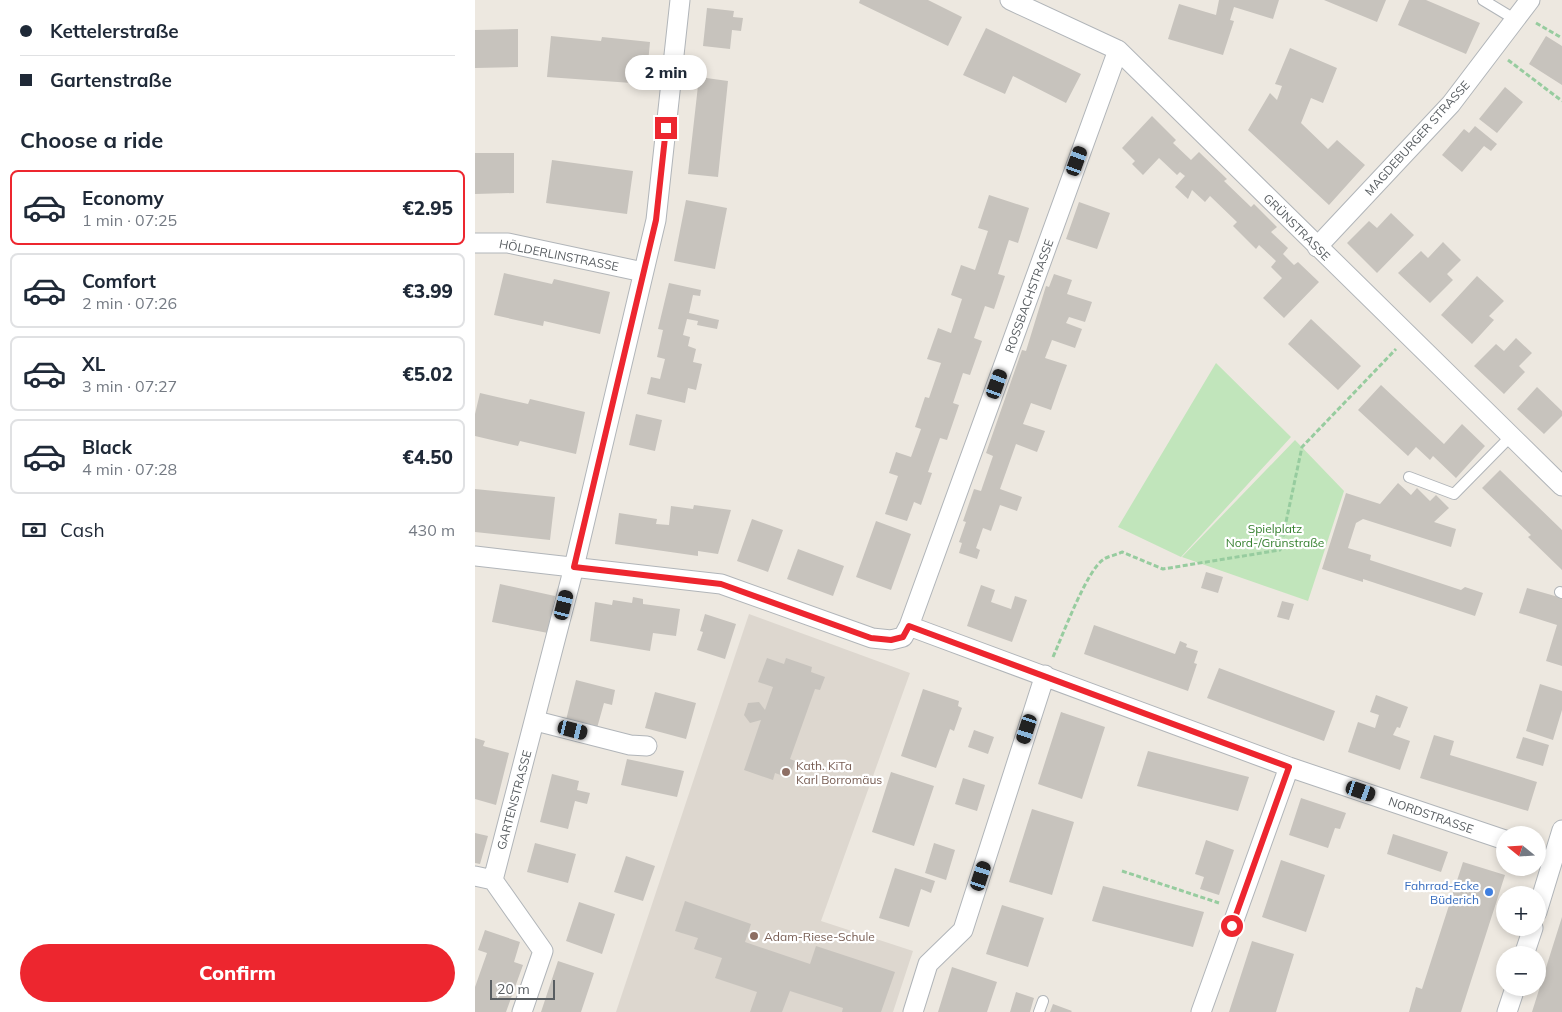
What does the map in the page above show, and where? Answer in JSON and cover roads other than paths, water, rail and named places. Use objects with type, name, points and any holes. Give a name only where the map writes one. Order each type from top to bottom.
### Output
[{"type":"street","name":"GARTENSTRASSE","points":[[522,1012],[543,951],[484,878],[535,721],[574,567],[656,220],[680,0]]},
{"type":"street","name":"GRÜNSTRASSE","points":[[1010,0],[1118,50],[1562,486]]},
{"type":"street","name":"MAGDEBURGER STRASSE","points":[[1317,247],[1451,104],[1522,11]]},
{"type":"street","name":"ROSSBACHSTRASSE","points":[[909,626],[1118,50]]},
{"type":"street","name":"HÖLDERLINSTRASSE","points":[[475,243],[508,243],[643,272]]},
{"type":"street","points":[[475,556],[721,584],[871,638],[891,640],[903,637],[909,626]]},
{"type":"street","name":"NORDSTRASSE","points":[[909,626],[1045,674],[1289,767],[1496,837]]},
{"type":"street","points":[[913,1012],[928,964],[963,930],[1045,674]]},
{"type":"street","points":[[535,721],[630,745],[647,746]]},
{"type":"street","points":[[1201,1012],[1289,767]]},
{"type":"street","points":[[1546,854],[1562,830]]},
{"type":"street","points":[[1507,1012],[1512,996]]},
{"type":"lane","points":[[1483,0],[1522,11]]},
{"type":"lane","points":[[1409,477],[1454,494],[1511,436]]},
{"type":"lane","points":[[1039,1012],[1043,1001]]},
{"type":"place","name":"Kath. KiTa Karl Borromäus","points":[[786,772]]},
{"type":"place","name":"Fahrrad-Ecke Büderich","points":[[1489,892]]},
{"type":"place","name":"Adam-Riese-Schule","points":[[754,936]]},
{"type":"park label","name":"Spielplatz Nord-/Grünstraße","points":[[1275,535]]}]
